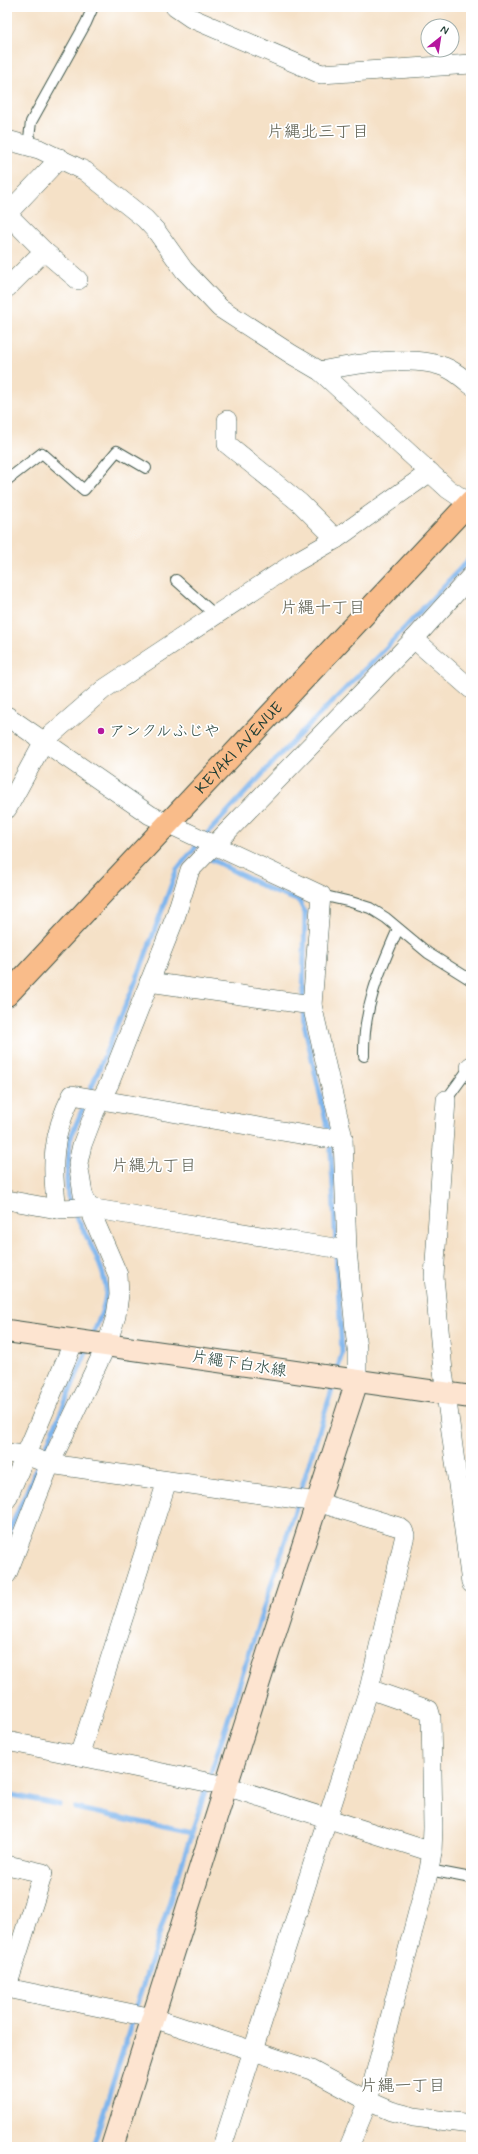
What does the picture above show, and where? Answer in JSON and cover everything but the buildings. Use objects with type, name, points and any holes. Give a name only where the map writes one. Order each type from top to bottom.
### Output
[{"type":"highway","name":"KEYAKI AVENUE","points":[[7,995],[470,502]]},
{"type":"street","points":[[175,7],[191,18],[321,74],[471,64]]},
{"type":"street","points":[[7,140],[60,158],[85,171],[145,219],[157,232],[184,270],[220,308],[320,371],[448,489],[470,502]]},
{"type":"street","points":[[60,158],[7,214],[44,251],[78,280]]},
{"type":"street","points":[[7,288],[44,251]]},
{"type":"street","points":[[320,371],[375,362],[418,362],[438,365],[449,369],[471,386]]},
{"type":"street","points":[[227,420],[227,444],[300,503],[336,539]]},
{"type":"street","points":[[7,809],[44,741],[104,689],[214,614],[234,604],[294,563],[336,539],[430,472]]},
{"type":"street","points":[[7,1574],[50,1464],[107,1344],[117,1309],[119,1295],[118,1275],[83,1194],[78,1163],[82,1145],[175,918],[190,870],[215,846],[334,720],[414,639],[471,576]]},
{"type":"street","points":[[414,639],[471,689]]},
{"type":"street","points":[[7,716],[150,815],[321,895],[312,1005],[343,1138],[347,1250],[357,1349],[357,1381],[226,1786],[112,2147]]},
{"type":"street","points":[[149,982],[312,1005]]},
{"type":"street","points":[[57,1209],[53,1178],[53,1157],[64,1110],[72,1095],[322,1138],[343,1138]]},
{"type":"street","points":[[446,1100],[434,1278],[471,1583]]},
{"type":"street","points":[[7,1200],[57,1209],[89,1208],[347,1250]]},
{"type":"street","name":"片繩下白水線","points":[[7,1331],[74,1341],[107,1344],[471,1397]]},
{"type":"street","points":[[7,1499],[16,1454],[74,1341]]},
{"type":"street","points":[[16,1454],[50,1464],[317,1502],[399,1527],[403,1530],[405,1535],[369,1690],[222,2147]]},
{"type":"street","points":[[80,1756],[168,1481]]},
{"type":"street","points":[[350,2147],[368,2101],[431,1861],[433,1828],[431,1717],[429,1710],[369,1690]]},
{"type":"street","points":[[7,1741],[226,1786],[328,1818],[431,1861]]},
{"type":"street","points":[[7,1865],[43,1873],[7,1988],[153,2018],[311,2070],[368,2101],[414,2117],[471,2124]]},
{"type":"lane","points":[[28,146],[31,122],[86,23],[93,7]]},
{"type":"lane","points":[[7,480],[42,453],[84,490],[117,451],[146,468]]},
{"type":"lane","points":[[176,580],[214,614]]},
{"type":"lane","points":[[321,895],[370,908],[386,918],[435,957],[471,980]]},
{"type":"lane","points":[[364,1056],[366,1014],[374,986],[398,929]]},
{"type":"lane","points":[[446,1100],[471,1066]]},
{"type":"lane","points":[[431,1861],[471,1878]]},
{"type":"waterway","points":[[205,836],[295,739],[385,649],[471,557]]},
{"type":"waterway","points":[[71,1204],[68,1196],[67,1179],[70,1139],[139,973],[177,869],[200,842]]},
{"type":"waterway","points":[[207,857],[272,891],[299,901],[305,913],[303,1000]]},
{"type":"waterway","points":[[303,1008],[304,1023],[327,1126],[331,1151],[336,1244]]},
{"type":"waterway","points":[[74,1211],[98,1260],[106,1289],[103,1308],[92,1337]]},
{"type":"waterway","points":[[336,1252],[342,1353],[336,1374]]},
{"type":"waterway","points":[[42,1457],[88,1348]]},
{"type":"waterway","points":[[299,1496],[334,1383]]},
{"type":"waterway","points":[[7,1536],[39,1464]]},
{"type":"waterway","points":[[135,2010],[297,1504]]},
{"type":"waterway","points":[[7,1794],[60,1805]]},
{"type":"waterway","points":[[75,1808],[192,1833]]},
{"type":"waterway","points":[[93,2147],[133,2018]]},
{"type":"place","name":"アンクルふじや","points":[[101,731]]},
{"type":"district","name":"片縄北三丁目","points":[[318,132]]},
{"type":"district","name":"片縄十丁目","points":[[323,608]]},
{"type":"district","name":"片縄九丁目","points":[[154,1166]]},
{"type":"district","name":"片縄一丁目","points":[[403,2086]]}]
